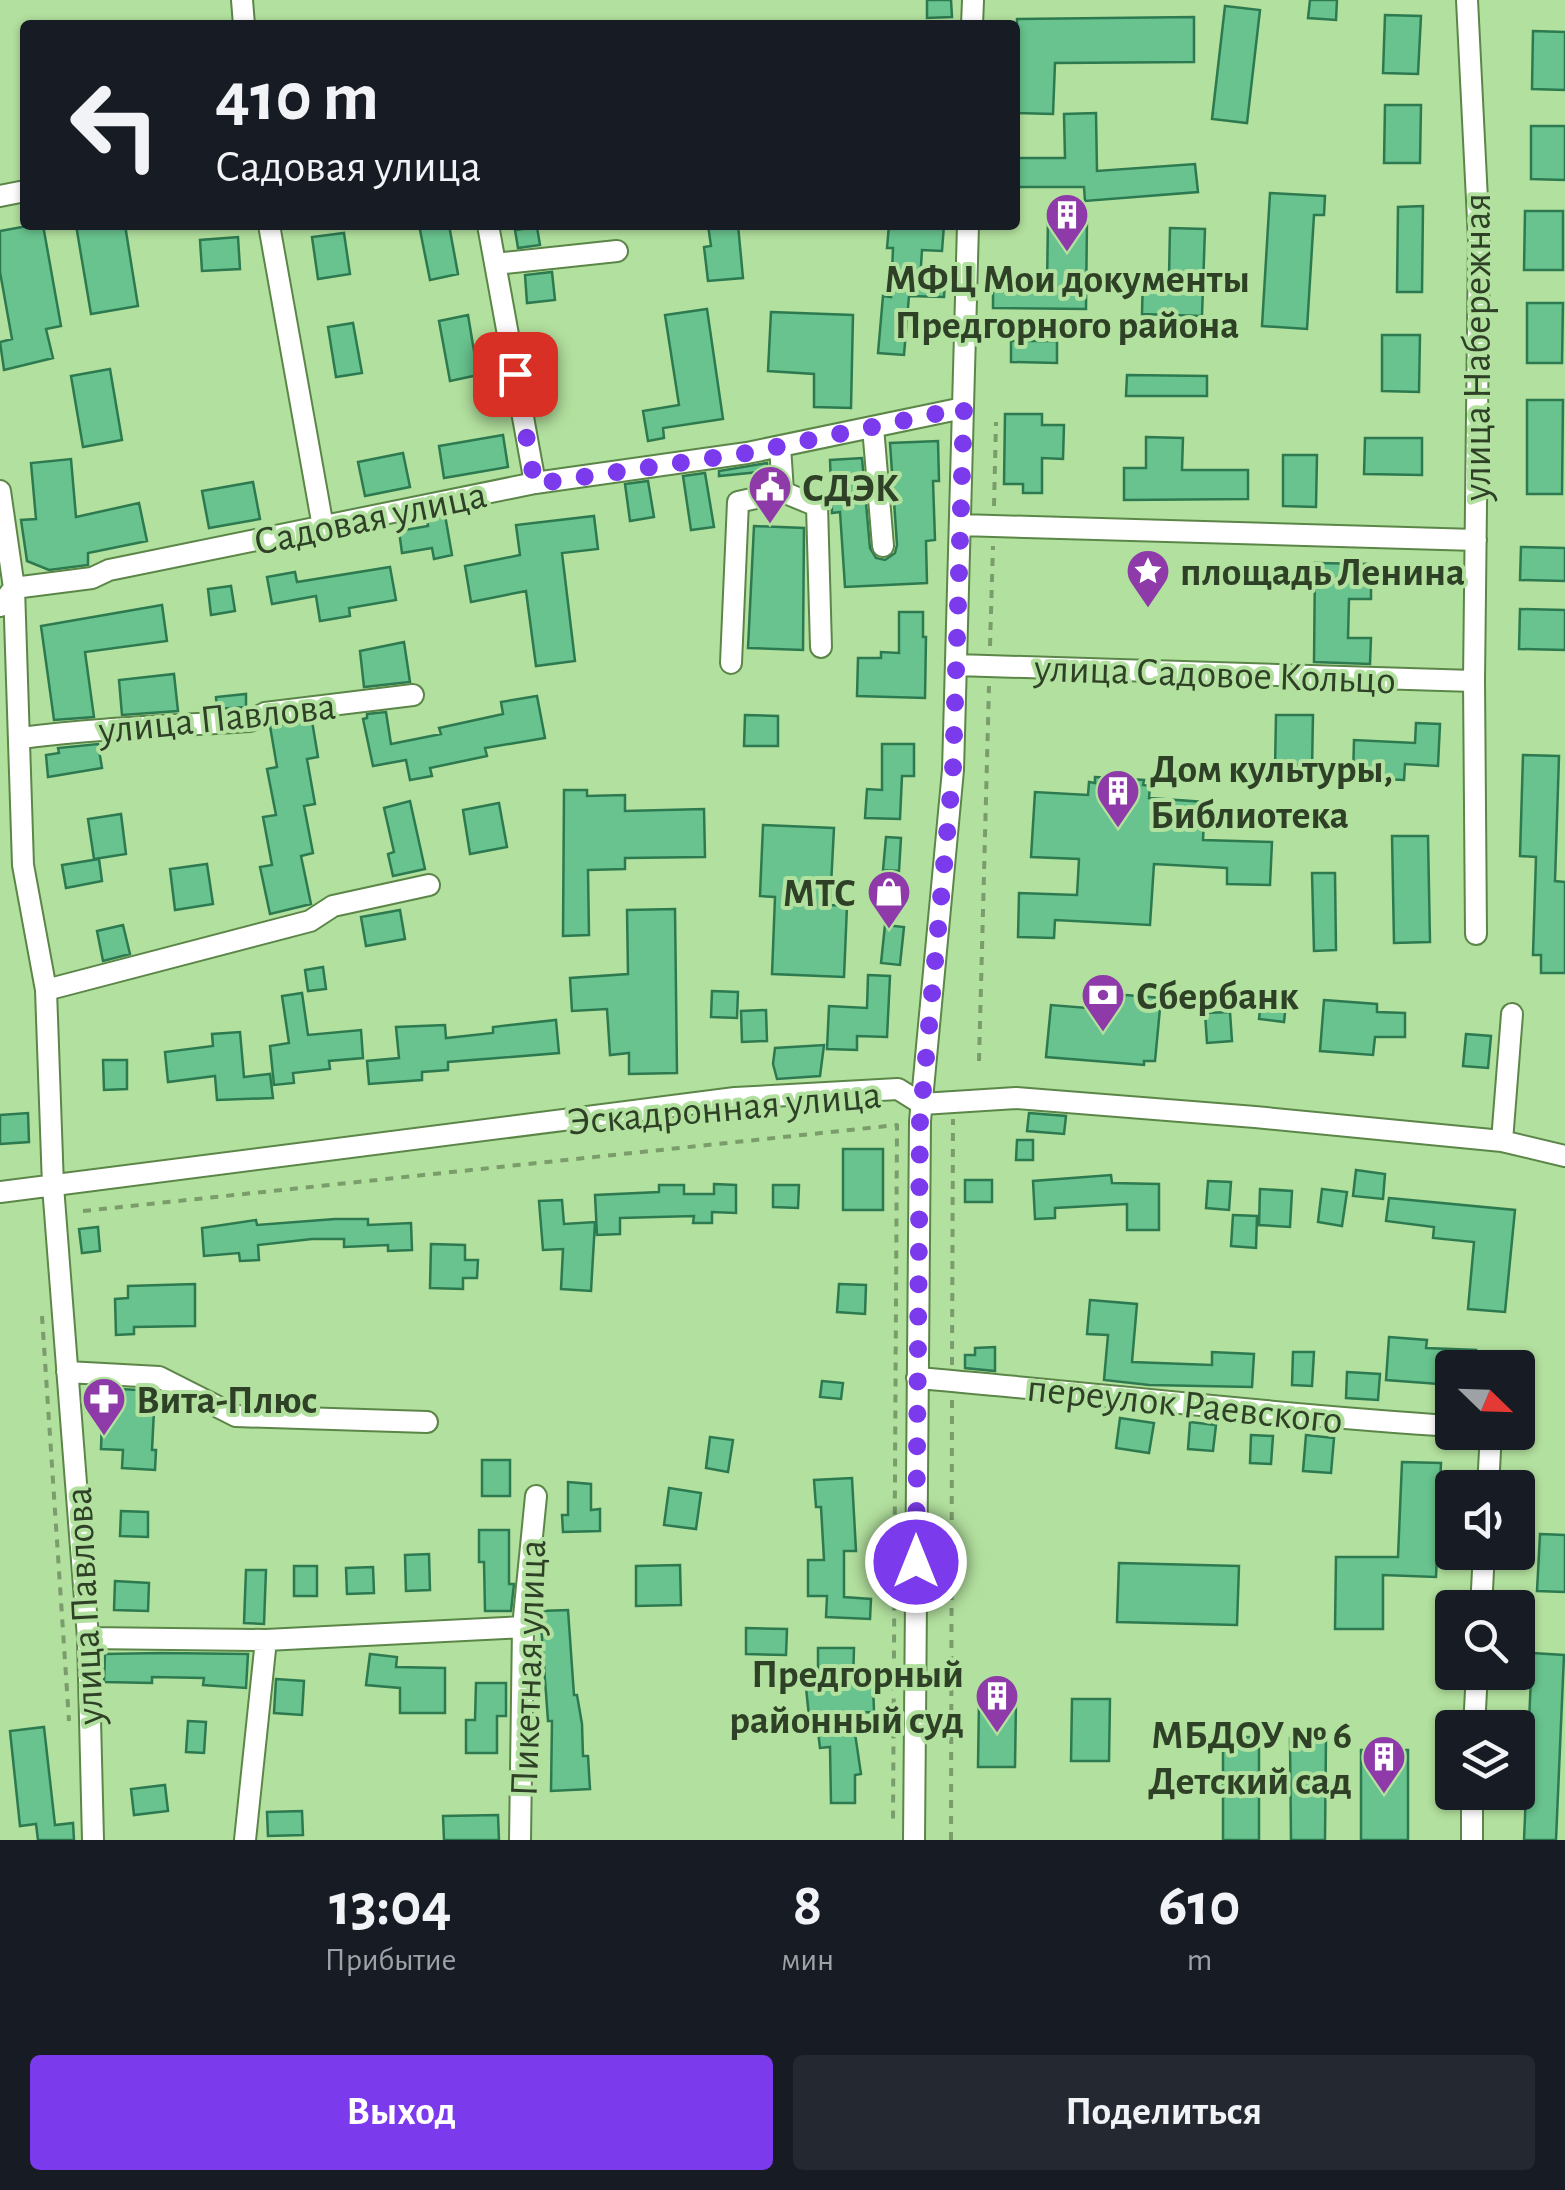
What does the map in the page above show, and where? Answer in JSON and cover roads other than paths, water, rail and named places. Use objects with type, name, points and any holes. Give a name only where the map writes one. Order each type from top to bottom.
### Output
[{"type":"street","name":"улица Набережная","points":[[1467,0],[1479,240],[1474,681],[1476,934]]},
{"type":"street","points":[[271,230],[323,527]]},
{"type":"street","points":[[489,230],[535,484]]},
{"type":"street","points":[[914,1840],[922,1104],[953,770],[968,230]]},
{"type":"street","points":[[496,264],[617,251]]},
{"type":"street","name":"Садовая улица","points":[[14,588],[92,578],[109,570],[535,484],[780,446],[964,408]]},
{"type":"street","points":[[873,427],[883,546]]},
{"type":"street","points":[[780,446],[783,492]]},
{"type":"street","name":"улица Павлова","points":[[0,491],[14,588],[23,865],[46,990],[53,1186],[88,1638],[94,1840]]},
{"type":"street","points":[[731,663],[738,502],[783,492],[816,506],[821,647]]},
{"type":"street","points":[[960,525],[1476,540]]},
{"type":"street","points":[[0,606],[14,588]]},
{"type":"street","name":"улица Садовое Кольцо","points":[[956,665],[1474,681]]},
{"type":"street","name":"улица Павлова","points":[[21,738],[112,727],[250,721],[265,714],[414,695]]},
{"type":"street","points":[[46,990],[310,921],[333,906],[428,885]]},
{"type":"street","points":[[1502,1141],[1512,1014]]},
{"type":"street","name":"Эскадронная улица","points":[[0,1192],[735,1098],[898,1089],[922,1104],[1016,1098],[1502,1141],[1565,1156]]},
{"type":"street","points":[[68,1372],[159,1377],[236,1416],[427,1422]]},
{"type":"street","name":"переулок Раевского","points":[[918,1378],[1314,1418],[1435,1425]]},
{"type":"street","name":"Пикетная улица","points":[[520,1840],[523,1627],[536,1496]]},
{"type":"street","points":[[88,1638],[266,1640],[523,1627]]},
{"type":"street","points":[[245,1840],[266,1640]]},
{"type":"street","points":[[1472,1810],[1472,1840]]},
{"type":"place","name":"МФЦ Мои документы Предгорного района","points":[[1067,253]]},
{"type":"place","name":"СДЭК","points":[[770,525]]},
{"type":"place","name":"площадь Ленина","points":[[1148,609]]},
{"type":"place","name":"Дом культуры, Библиотека","points":[[1118,829]]},
{"type":"place","name":"МТС","points":[[889,930]]},
{"type":"place","name":"Сбербанк","points":[[1103,1033]]},
{"type":"place","name":"Вита-Плюс","points":[[104,1437]]},
{"type":"place","name":"Предгорный районный суд","points":[[997,1734]]},
{"type":"place","name":"МБДОУ № 6 Детский сад","points":[[1384,1795]]}]
